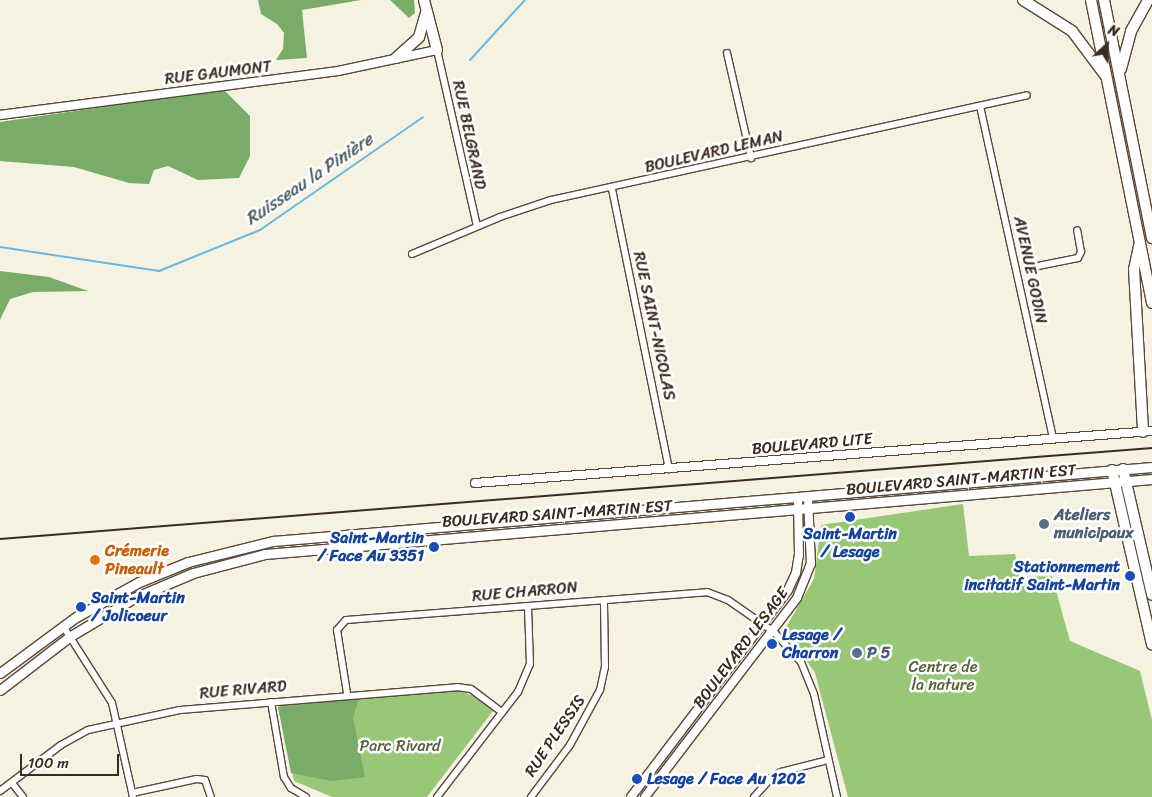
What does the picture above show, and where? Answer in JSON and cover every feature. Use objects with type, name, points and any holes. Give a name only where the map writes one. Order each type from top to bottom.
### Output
[{"type":"highway","points":[[424,0],[437,50]]},
{"type":"highway","points":[[1023,0],[1072,31],[1108,80]]},
{"type":"highway","points":[[1091,0],[1152,303]]},
{"type":"highway","points":[[1104,0],[1121,72],[1152,238]]},
{"type":"highway","points":[[1121,72],[1132,31],[1148,0]]},
{"type":"highway","points":[[396,58],[419,37],[426,12]]},
{"type":"highway","points":[[1140,240],[1134,269],[1148,432]]},
{"type":"highway","points":[[1117,469],[1152,644]]},
{"type":"highway","points":[[1119,481],[1152,595]]},
{"type":"main road","name":"BOULEVARD SAINT-MARTIN EST","points":[[0,673],[63,626],[114,594],[165,570],[278,540],[798,498],[1152,466]]},
{"type":"main road","name":"BOULEVARD SAINT-MARTIN EST","points":[[0,690],[69,637],[120,606],[202,570],[265,554],[323,547],[809,510],[1152,479]]},
{"type":"street","name":"RUE GAUMONT","points":[[0,114],[312,75],[437,50]]},
{"type":"street","name":"RUE BELGRAND","points":[[437,50],[477,226]]},
{"type":"street","points":[[727,53],[751,158]]},
{"type":"street","name":"BOULEVARD LEMAN","points":[[412,254],[477,226],[552,200],[612,189],[1027,96]]},
{"type":"street","name":"AVENUE GODIN","points":[[980,106],[1054,439]]},
{"type":"street","name":"RUE SAINT-NICOLAS","points":[[612,189],[670,470]]},
{"type":"street","points":[[1028,268],[1078,258],[1082,252],[1077,230]]},
{"type":"street","name":"BOULEVARD LITE","points":[[475,483],[670,470],[1148,432]]},
{"type":"street","name":"BOULEVARD LESAGE","points":[[645,797],[774,632],[808,576],[811,564],[808,497]]},
{"type":"street","name":"BOULEVARD LESAGE","points":[[631,797],[764,625],[796,573],[798,498]]},
{"type":"street","name":"RUE CHARRON","points":[[347,694],[337,630],[346,620],[707,592],[728,600],[774,632],[804,667],[814,694],[837,797]]},
{"type":"street","name":"RUE PLESSIS","points":[[531,797],[570,745],[600,690],[605,667],[604,600]]},
{"type":"street","points":[[437,797],[518,692],[530,664],[528,606]]},
{"type":"street","points":[[63,626],[109,698],[132,795],[197,779],[205,780],[211,797]]},
{"type":"street","name":"RUE RIVARD","points":[[0,791],[69,740],[116,722],[200,706],[271,702],[347,694],[471,688],[502,712]]},
{"type":"street","points":[[271,702],[284,777],[291,788],[306,797]]},
{"type":"street","points":[[755,797],[771,778],[781,772],[828,760]]},
{"type":"street","points":[[12,783],[23,797]]},
{"type":"green space","points":[[258,0],[361,0],[302,10],[307,58],[276,60],[283,49],[284,33],[277,24],[261,14]]},
{"type":"green space","points":[[390,0],[414,0],[415,13],[409,18]]},
{"type":"green space","points":[[223,89],[250,116],[250,156],[239,178],[198,180],[168,166],[154,170],[149,184],[129,183],[74,167],[0,161],[0,122]]},
{"type":"green space","points":[[0,271],[49,277],[88,291],[33,292],[10,299],[0,320]]},
{"type":"green space","name":"Centre de la nature","points":[[963,504],[969,556],[1015,554],[1020,577],[1052,576],[1070,641],[1140,671],[1152,720],[1152,797],[848,797],[815,673],[785,629],[814,579],[821,525]]},
{"type":"green space","name":"Parc Rivard","points":[[457,690],[474,696],[493,711],[427,797],[332,797],[294,781],[278,707],[281,705]]},
{"type":"green space","points":[[359,698],[353,718],[365,777],[332,781],[291,773],[278,707]]},
{"type":"waterway","name":"Ruisseau la Pinière","points":[[470,60],[525,0]]},
{"type":"waterway","name":"Ruisseau la Pinière","points":[[0,247],[159,271],[260,230],[423,117]]},
{"type":"railway","points":[[0,539],[1152,448]]},
{"type":"place","name":"Saint-Martin / Lesage","points":[[850,517]]},
{"type":"place","name":"Ateliers municipaux","points":[[1044,524]]},
{"type":"place","name":"Saint-Martin / Face Au 3351","points":[[434,547]]},
{"type":"place","name":"Crémerie Pineault","points":[[95,560]]},
{"type":"place","name":"Stationnement incitatif Saint-Martin","points":[[1130,576]]},
{"type":"place","name":"Saint-Martin / Jolicoeur","points":[[81,607]]},
{"type":"place","name":"Lesage / Charron","points":[[772,644]]},
{"type":"place","name":"P 5","points":[[857,653]]},
{"type":"place","name":"Lesage / Face Au 1202","points":[[637,779]]}]
